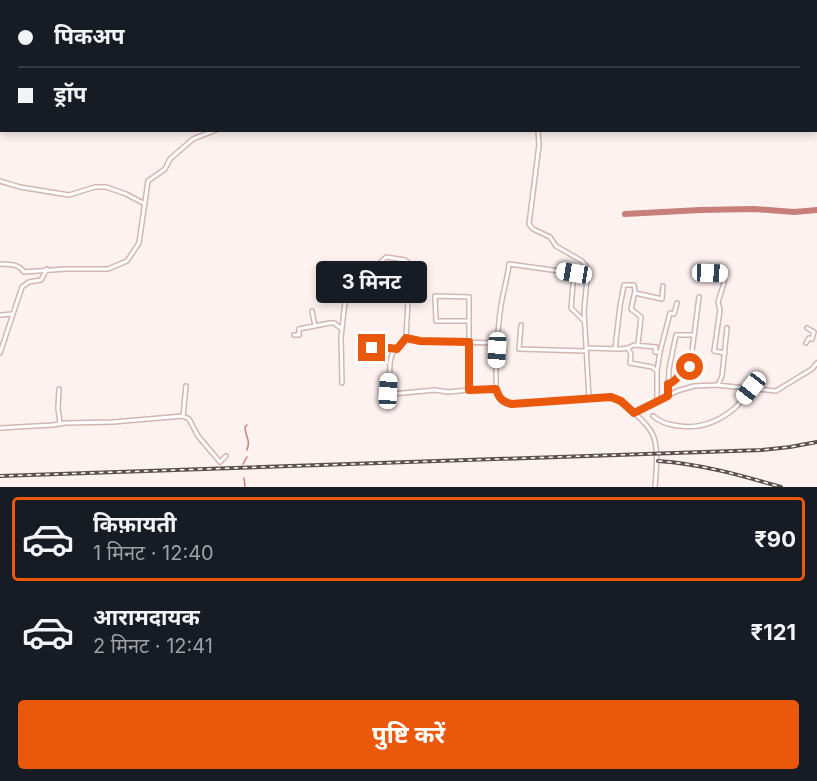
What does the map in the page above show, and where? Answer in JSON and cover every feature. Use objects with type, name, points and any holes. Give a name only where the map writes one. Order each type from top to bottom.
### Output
[{"type":"street","points":[[0,264],[17,265],[24,272],[47,269],[108,269],[127,261],[139,243],[148,181],[165,169],[170,159],[193,139],[211,132]]},
{"type":"street","points":[[538,132],[539,145],[529,224],[533,230],[550,237],[556,246],[582,261],[586,266],[584,321],[588,398]]},
{"type":"street","points":[[0,181],[20,187],[69,195],[95,187],[106,187],[126,194],[145,205]]},
{"type":"street","points":[[360,283],[386,256],[405,260],[410,264],[406,338],[392,354],[388,391],[392,394],[435,390],[448,392],[496,389]]},
{"type":"street","points":[[584,321],[570,308],[574,273],[509,264],[501,301],[496,389],[499,398],[512,404],[611,397],[621,401],[653,436],[657,461],[655,487]]},
{"type":"street","points":[[0,353],[24,284],[41,280],[47,269]]},
{"type":"street","points":[[710,273],[725,273],[718,302],[720,310],[714,351],[725,353]]},
{"type":"street","points":[[615,349],[624,285],[634,285],[631,309],[640,317],[638,344]]},
{"type":"street","points":[[634,293],[662,299],[663,286]]},
{"type":"street","points":[[468,321],[436,321],[435,296],[469,297],[469,390]]},
{"type":"street","points":[[668,384],[679,377],[683,368],[690,367],[699,297]]},
{"type":"street","points":[[342,383],[342,329],[345,302]]},
{"type":"street","points":[[657,401],[657,371],[660,352],[670,313],[674,314],[677,303]]},
{"type":"street","points":[[698,306],[704,307]]},
{"type":"street","points":[[312,311],[315,326]]},
{"type":"street","points":[[0,315],[12,314]]},
{"type":"street","points":[[294,335],[299,335],[299,329],[334,323],[342,329]]},
{"type":"street","points":[[521,325],[519,349],[615,349],[634,345],[656,347],[655,352],[660,352]]},
{"type":"street","points":[[718,385],[722,376],[727,328]]},
{"type":"street","points":[[807,328],[813,332],[812,339]]},
{"type":"street","points":[[668,396],[669,369],[676,335],[693,335]]},
{"type":"street","points":[[406,338],[420,341],[498,343]]},
{"type":"street","points":[[806,343],[809,338],[817,342]]},
{"type":"street","points":[[372,348],[397,349]]},
{"type":"street","points":[[628,348],[631,354],[630,363],[657,371]]},
{"type":"street","points":[[634,413],[694,386],[718,385],[777,392],[812,369],[817,363]]},
{"type":"street","points":[[183,416],[186,386]]},
{"type":"street","points":[[653,416],[659,421],[695,428],[708,424],[736,407],[751,388]]},
{"type":"street","points":[[59,389],[60,423]]},
{"type":"street","points":[[0,428],[183,416],[189,419],[208,450],[216,456]]},
{"type":"waterway","points":[[625,214],[700,210],[754,209],[794,212],[817,210]]},
{"type":"waterway","points":[[247,425],[245,430],[247,450]]},
{"type":"waterway","points":[[243,464],[247,457]]},
{"type":"waterway","points":[[244,478],[245,487]]},
{"type":"railway","points":[[0,476],[762,450],[817,442]]},
{"type":"railway","points":[[658,461],[705,467],[781,487]]},
{"type":"route","points":[[372,348],[397,349],[406,338],[420,341],[469,342],[469,390],[496,389],[499,398],[512,404],[611,397],[621,401],[634,413],[668,396],[668,384],[679,377],[683,368],[690,367]]}]
